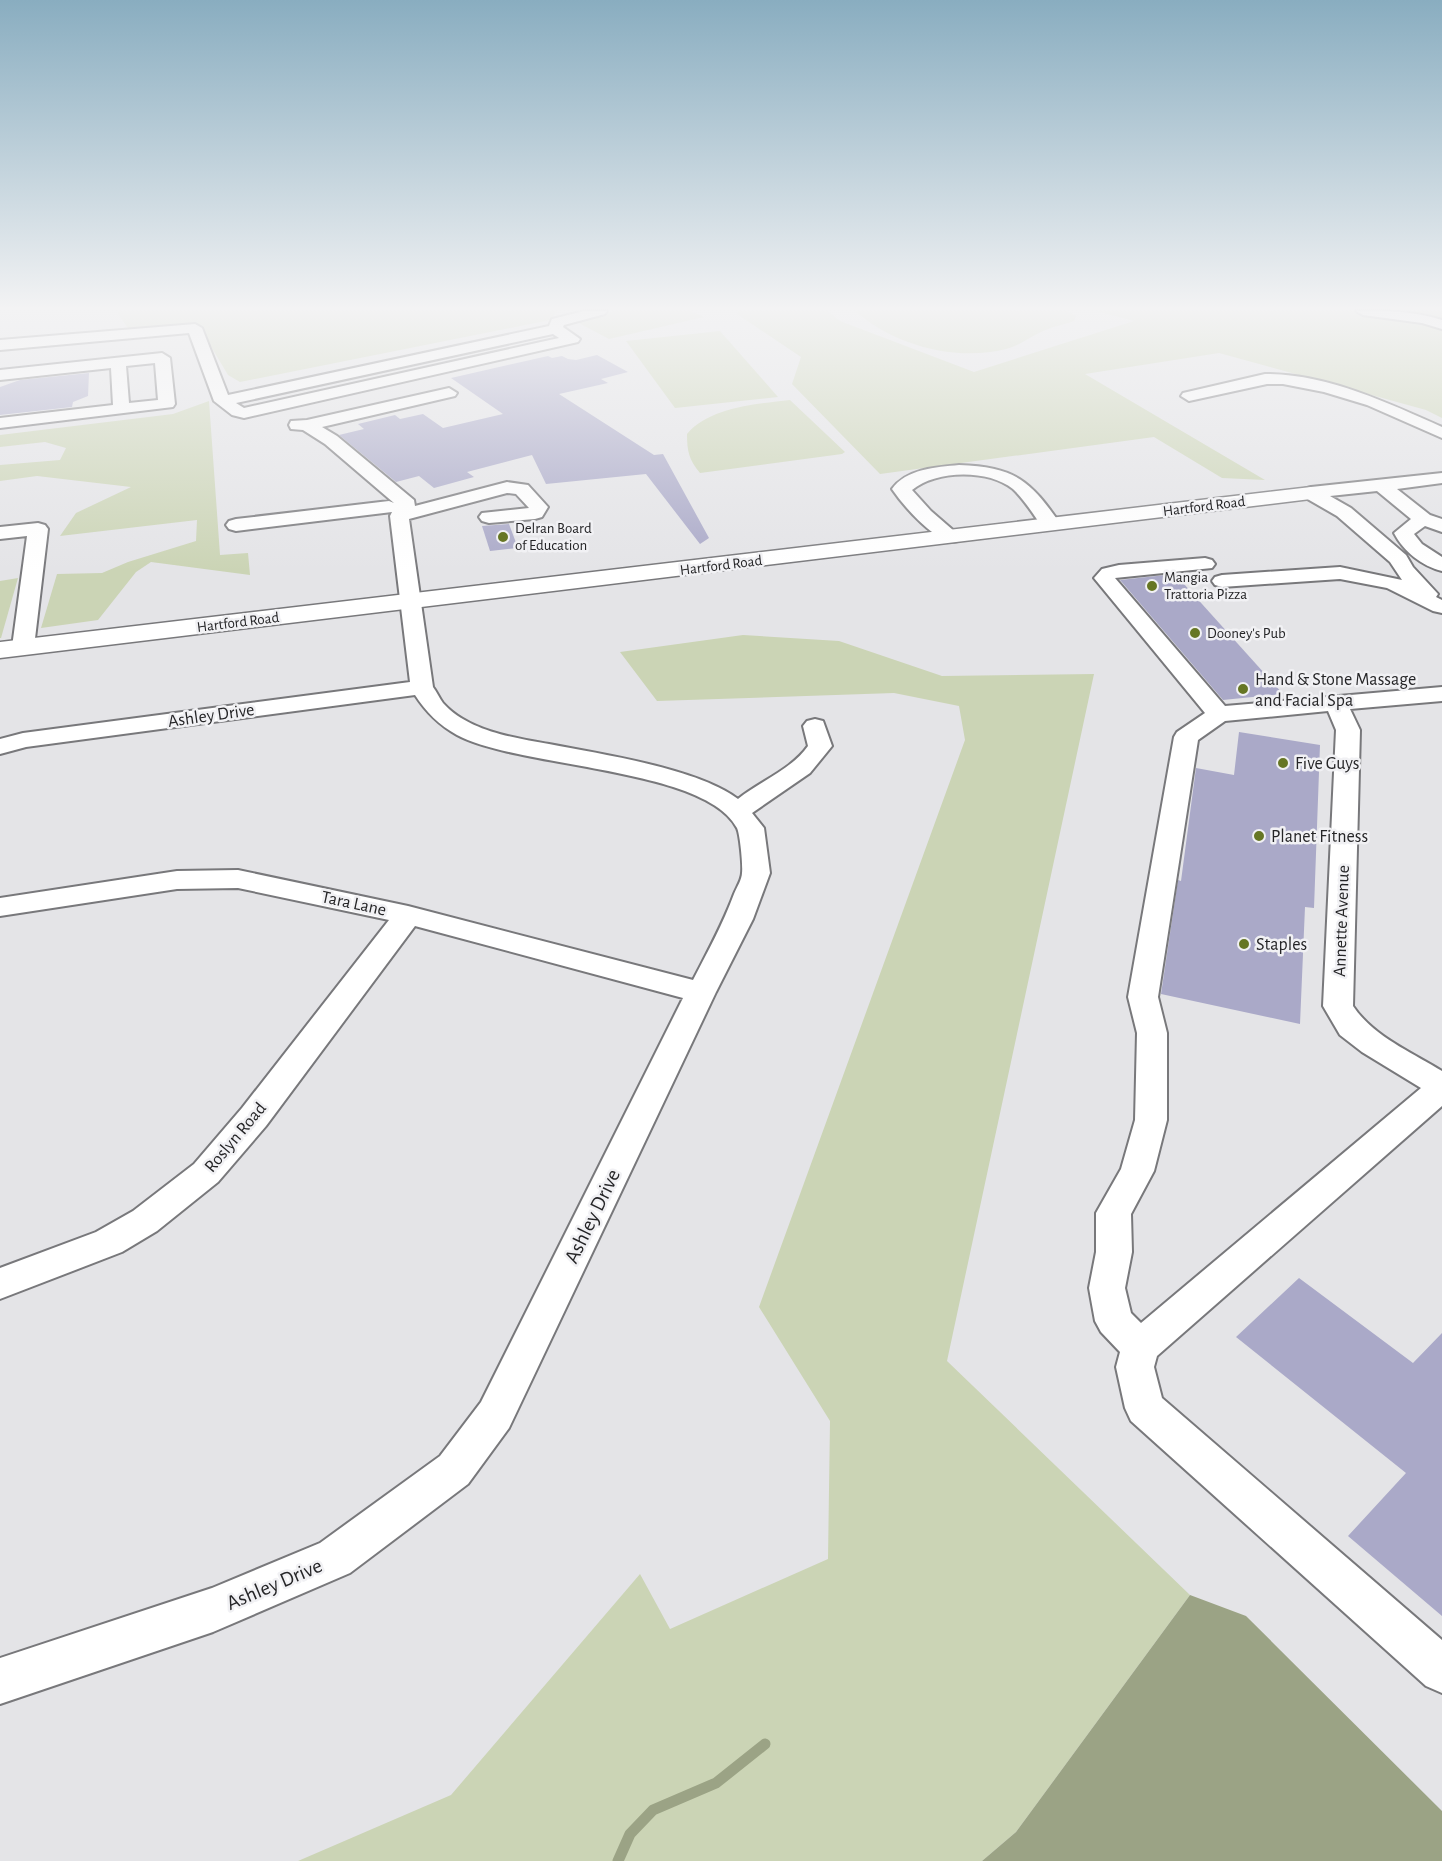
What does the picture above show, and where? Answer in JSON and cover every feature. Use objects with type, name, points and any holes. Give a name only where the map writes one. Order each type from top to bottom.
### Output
[{"type":"main road","name":"Hartford Road","points":[[12,648],[1311,493]]},
{"type":"street","points":[[120,398],[121,409]]},
{"type":"street","points":[[0,423],[167,404],[166,398]]},
{"type":"street","points":[[221,398],[222,401],[244,413],[275,422],[398,398]]},
{"type":"street","points":[[222,401],[236,398]]},
{"type":"street","points":[[244,413],[314,398]]},
{"type":"street","points":[[394,511],[300,433],[280,424],[310,427],[458,399],[456,398]]},
{"type":"street","points":[[1359,398],[1442,433]]},
{"type":"street","name":"Ashley Drive","points":[[0,1681],[213,1610],[335,1558],[454,1470],[495,1415],[701,992],[739,919],[756,873],[751,828],[738,812],[716,795],[683,782],[602,762],[498,742],[466,730],[435,708],[422,687],[394,511],[407,504],[331,440],[310,427]]},
{"type":"street","points":[[951,537],[924,515],[901,489],[906,483],[948,471],[991,472],[1019,485],[1051,525]]},
{"type":"street","name":"Hartford Road","points":[[1311,493],[1442,478]]},
{"type":"street","points":[[1417,481],[1442,497]]},
{"type":"street","points":[[1381,485],[1423,519],[1442,526]]},
{"type":"street","points":[[236,525],[394,511],[507,487],[522,489],[539,507],[535,513],[489,517]]},
{"type":"street","points":[[1311,493],[1322,509],[1384,562],[1404,570],[1441,607]]},
{"type":"street","points":[[1423,519],[1404,533],[1407,539],[1428,558],[1442,565]]},
{"type":"street","points":[[0,534],[38,529],[12,648]]},
{"type":"street","points":[[1205,564],[1119,571],[1110,573],[1104,578],[1219,714]]},
{"type":"street","points":[[1340,573],[1349,568],[1375,565],[1404,570]]},
{"type":"street","points":[[1222,581],[1340,573],[1393,583],[1441,607]]},
{"type":"street","name":"Ashley Drive","points":[[0,747],[23,740],[422,687]]},
{"type":"street","points":[[1140,1347],[1114,1321],[1107,1288],[1114,1252],[1113,1213],[1137,1171],[1151,1120],[1152,1033],[1143,997],[1186,737],[1219,714],[1442,694]]},
{"type":"street","name":"Annette Avenue","points":[[1336,704],[1348,730],[1338,1006],[1351,1027],[1442,1087]]},
{"type":"street","points":[[738,812],[760,794],[804,767],[814,756],[820,746],[815,726]]},
{"type":"street","name":"Tara Lane","points":[[0,907],[177,880],[238,879],[408,915],[701,992]]},
{"type":"street","name":"Roslyn Road","points":[[0,1284],[109,1242],[145,1221],[206,1173],[254,1118],[408,915]]},
{"type":"street","points":[[1442,1087],[1140,1347],[1136,1367],[1145,1408],[1442,1670]]},
{"type":"shaded area","points":[[668,398],[770,398],[675,408]]},
{"type":"shaded area","points":[[806,398],[1125,398],[1265,480],[1222,478],[1154,437],[880,474]]},
{"type":"shaded area","points":[[1382,398],[1442,398],[1442,418],[1426,410]]},
{"type":"shaded area","points":[[790,400],[845,452],[700,473],[693,464],[687,445],[687,434],[697,425],[721,412],[735,408]]},
{"type":"shaded area","points":[[209,401],[220,555],[248,553],[250,575],[151,562],[136,572],[98,620],[41,628],[57,574],[102,573],[128,562],[196,541],[197,520],[60,536],[76,513],[131,487],[37,476],[0,481],[0,465],[60,460],[66,448],[45,442],[0,447],[0,435],[173,414]]},
{"type":"shaded area","points":[[18,578],[1,638],[0,638],[0,581]]},
{"type":"shaded area","points":[[743,635],[839,641],[942,676],[1094,674],[947,1361],[1190,1595],[1016,1832],[982,1861],[298,1861],[451,1795],[640,1574],[670,1629],[828,1559],[830,1421],[759,1307],[965,740],[959,706],[894,693],[657,701],[620,652]]},
{"type":"shaded area","points":[[1190,1595],[1246,1616],[1442,1811],[1442,1861],[982,1861],[1016,1832]]},
{"type":"building","points":[[0,398],[83,398],[73,402],[72,407],[0,415]]},
{"type":"building","points":[[480,398],[565,398],[654,455],[663,454],[709,538],[700,544],[646,474],[546,484],[532,455],[467,472],[474,477],[434,488],[419,476],[396,482],[339,435],[364,429],[358,424],[395,415],[400,419],[423,414],[443,428],[503,414]]},
{"type":"building","points":[[509,524],[518,548],[490,551],[482,526]]},
{"type":"building","points":[[1175,574],[1283,694],[1223,700],[1120,580]]},
{"type":"building","points":[[1239,732],[1320,745],[1314,908],[1305,907],[1300,1024],[1161,994],[1178,880],[1181,881],[1196,768],[1234,775]]},
{"type":"building","points":[[1299,1278],[1413,1363],[1442,1333],[1442,1616],[1348,1536],[1406,1473],[1236,1337]]},
{"type":"waterway","points":[[618,1861],[630,1834],[653,1810],[716,1783],[765,1744]]},
{"type":"place","name":"Delran Board of Education","points":[[503,537]]},
{"type":"place","name":"Mangia Trattoria Pizza","points":[[1152,586]]},
{"type":"place","name":"Dooney's Pub","points":[[1195,633]]},
{"type":"place","name":"Hand & Stone Massage and Facial Spa","points":[[1243,689]]},
{"type":"place","name":"Five Guys","points":[[1283,763]]},
{"type":"place","name":"Planet Fitness","points":[[1259,836]]},
{"type":"place","name":"Staples","points":[[1244,944]]}]
